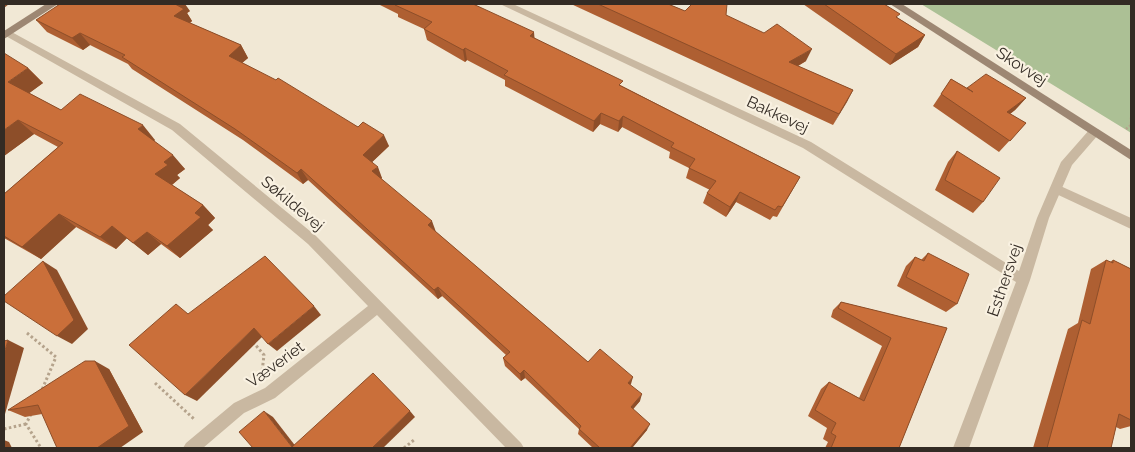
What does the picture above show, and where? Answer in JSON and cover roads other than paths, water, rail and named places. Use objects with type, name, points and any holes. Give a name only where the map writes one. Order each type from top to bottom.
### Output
[{"type":"street","points":[[6,35],[53,4]]},
{"type":"street","name":"Bakkevej","points":[[505,4],[807,145],[1023,280]]},
{"type":"street","name":"Skovvej","points":[[895,4],[1131,156]]},
{"type":"street","name":"Søkildevej","points":[[6,35],[176,127],[312,240],[516,448]]},
{"type":"street","name":"Esthersvej","points":[[961,448],[1023,280],[1043,218],[1067,162],[1094,132]]},
{"type":"street","points":[[1056,188],[1131,224]]},
{"type":"street","name":"Væveriet","points":[[191,448],[239,408],[270,393],[377,307]]}]
